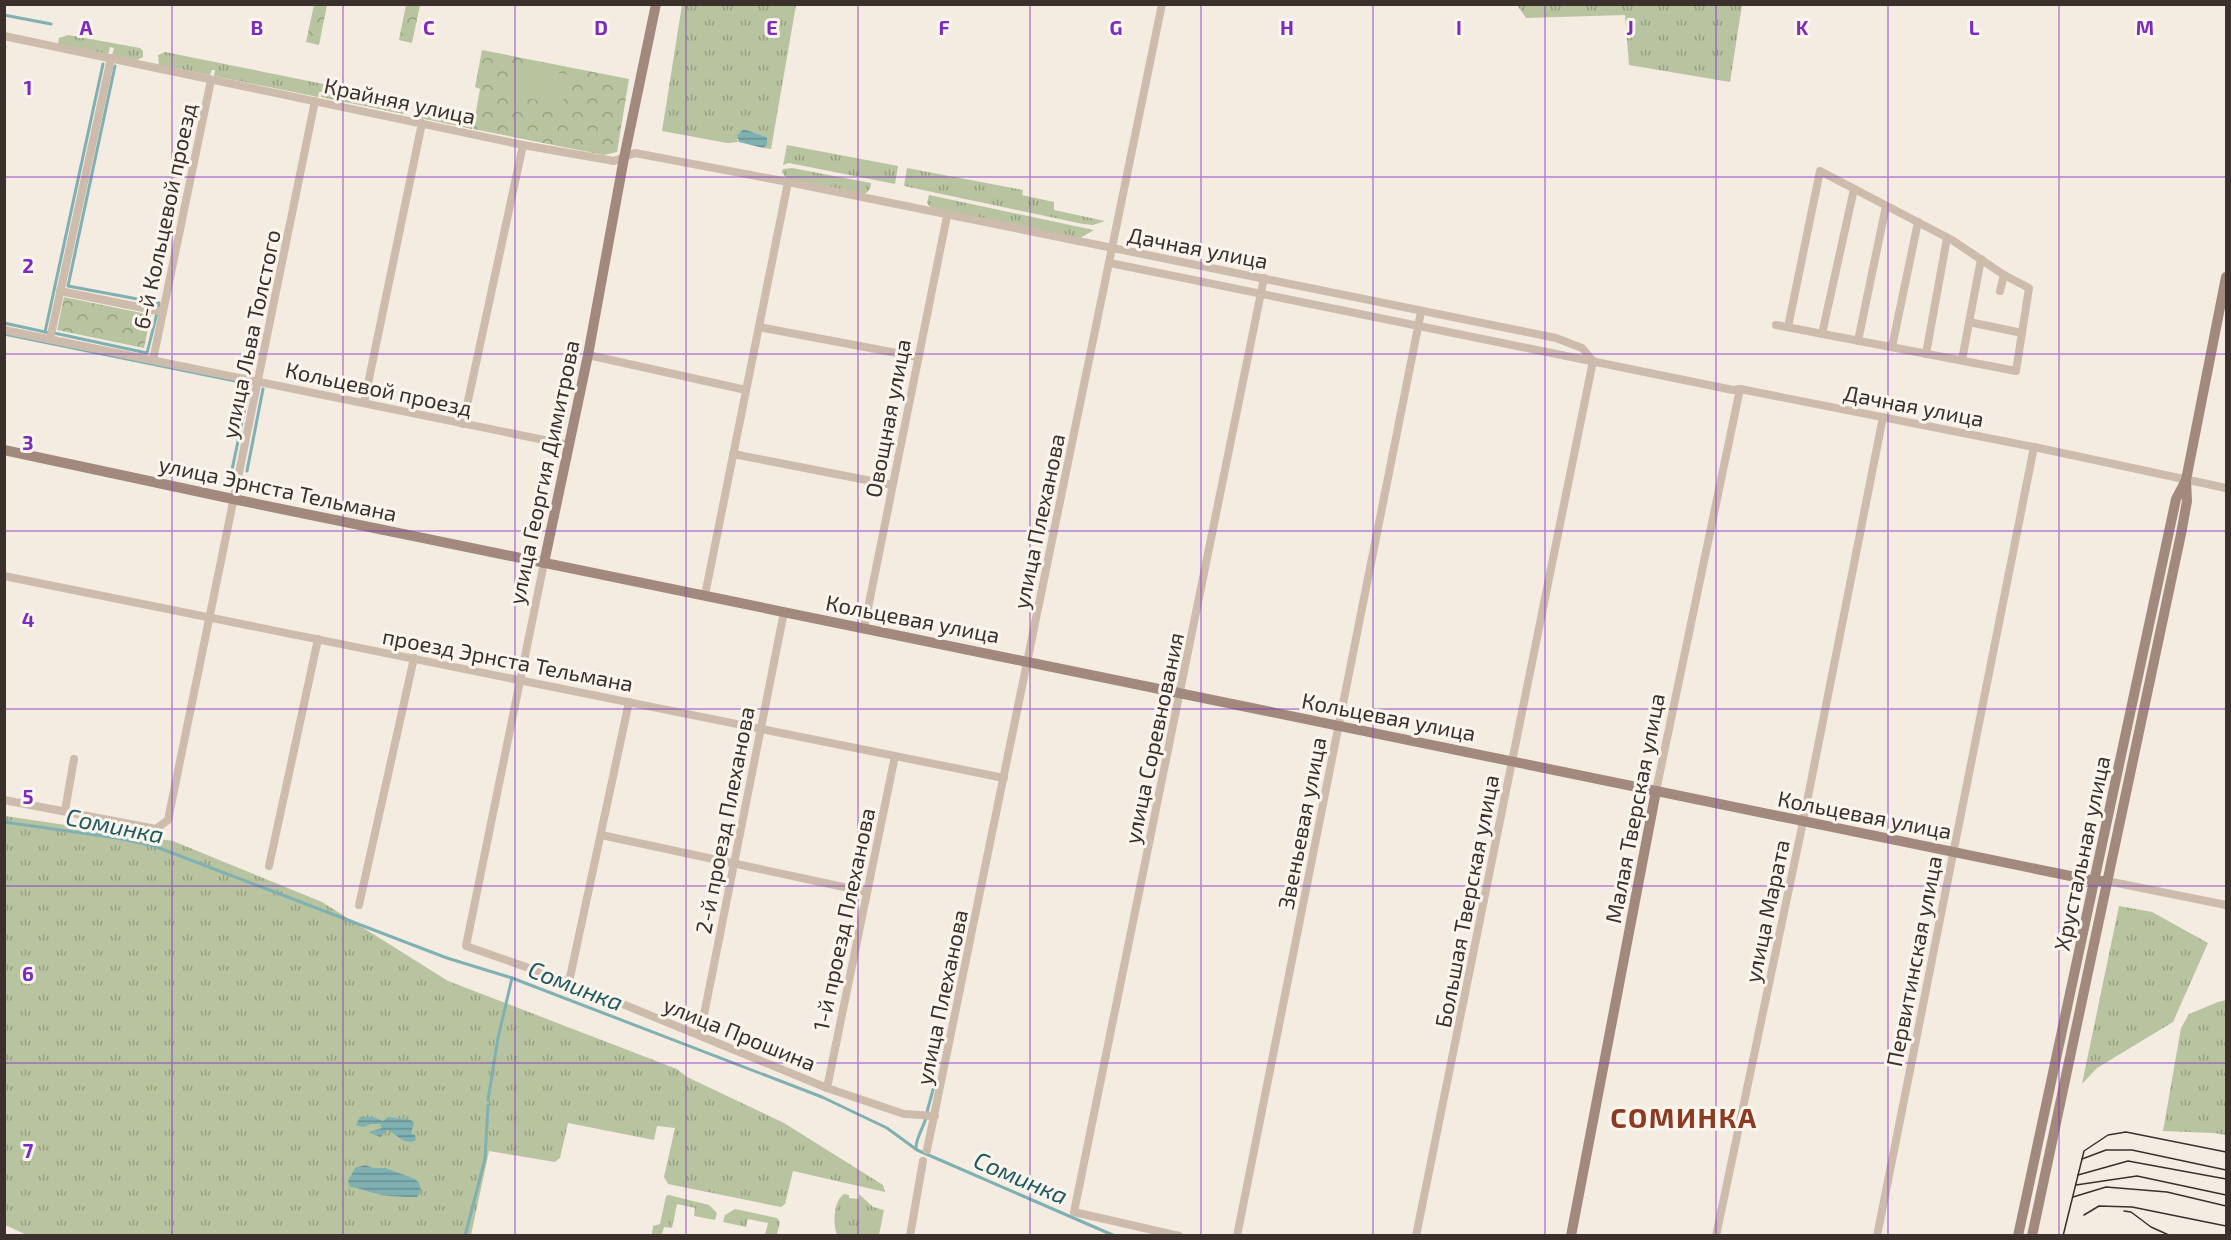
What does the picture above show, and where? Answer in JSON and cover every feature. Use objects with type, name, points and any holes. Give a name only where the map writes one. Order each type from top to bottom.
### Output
[{"type":"main road","name":"улица Георгия Димитрова","points":[[544,563],[588,356],[624,158],[656,4]]},
{"type":"main road","name":"Хрустальная улица","points":[[2032,1236],[2181,534],[2187,501],[2186,480],[2226,277]]},
{"type":"main road","name":"улица Эрнста Тельмана","points":[[4,450],[544,563]]},
{"type":"main road","name":"Хрустальная улица","points":[[2018,1236],[2176,499],[2186,480]]},
{"type":"main road","name":"Кольцевая улица","points":[[544,563],[1512,760],[1803,822],[2095,881],[2107,881]]},
{"type":"main road","name":"Малая Тверская улица","points":[[1571,1236],[1656,790]]},
{"type":"street","name":"улица Плеханова","points":[[927,1150],[1162,4]]},
{"type":"street","name":"Крайняя улица","points":[[4,36],[523,145],[614,160],[636,153],[788,182]]},
{"type":"street","points":[[50,339],[111,58]]},
{"type":"street","name":"6-й Кольцевой проезд","points":[[153,360],[211,80]]},
{"type":"street","name":"улица Льва Толстого","points":[[65,811],[156,830],[168,820],[315,101]]},
{"type":"street","points":[[364,403],[422,123]]},
{"type":"street","points":[[463,424],[523,145]]},
{"type":"street","points":[[1776,325],[2016,371],[2030,288],[2004,275],[1947,238],[1820,171],[1788,327]]},
{"type":"street","name":"Дачная улица","points":[[788,182],[1556,339],[1582,348],[1593,361]]},
{"type":"street","points":[[705,595],[788,182]]},
{"type":"street","points":[[1822,334],[1854,189]]},
{"type":"street","points":[[1858,340],[1886,206]]},
{"type":"street","name":"Овощная улица","points":[[864,628],[947,216]]},
{"type":"street","points":[[1892,347],[1918,222]]},
{"type":"street","points":[[1926,354],[1947,238]]},
{"type":"street","points":[[1962,360],[1981,260]]},
{"type":"street","name":"Дачная улица","points":[[1110,263],[1733,390],[1740,389],[2034,447],[2226,488]]},
{"type":"street","points":[[2000,291],[2004,275]]},
{"type":"street","name":"улица Соревнования","points":[[1179,1236],[1074,1212],[1264,278]]},
{"type":"street","points":[[60,291],[163,312]]},
{"type":"street","name":"Звеньевая улица","points":[[1237,1236],[1421,312]]},
{"type":"street","points":[[1969,322],[2022,333]]},
{"type":"street","points":[[759,327],[918,357]]},
{"type":"street","name":"Кольцевой проезд","points":[[4,330],[569,445]]},
{"type":"street","points":[[588,356],[746,390]]},
{"type":"street","name":"Большая Тверская улица","points":[[1416,1236],[1593,361]]},
{"type":"street","name":"Малая Тверская улица","points":[[1656,790],[1740,389]]},
{"type":"street","name":"улица Марата","points":[[1716,1236],[1803,822],[1883,417]]},
{"type":"street","name":"Первитинская улица","points":[[1877,1236],[2034,447]]},
{"type":"street","points":[[733,454],[892,485]]},
{"type":"street","name":"улица Георгия Димитрова","points":[[466,946],[544,563]]},
{"type":"street","name":"проезд Эрнста Тельмана","points":[[4,576],[1004,778]]},
{"type":"street","name":"2-й проезд Плеханова","points":[[700,1035],[784,612]]},
{"type":"street","points":[[269,866],[318,639]]},
{"type":"street","points":[[359,905],[414,658]]},
{"type":"street","points":[[569,982],[629,702]]},
{"type":"street","name":"1-й проезд Плеханова","points":[[827,1088],[895,756]]},
{"type":"street","points":[[4,800],[65,811],[74,759]]},
{"type":"street","points":[[601,835],[867,892]]},
{"type":"street","name":"Кольцевая улица","points":[[2107,881],[2226,904]]},
{"type":"street","name":"улица Прошина","points":[[466,946],[569,982],[827,1088],[904,1114],[935,1116]]},
{"type":"street","points":[[910,1236],[923,1161]]},
{"type":"green space","points":[[314,5],[327,5],[319,45],[306,42]]},
{"type":"green space","points":[[406,5],[420,5],[412,43],[399,40]]},
{"type":"green space","points":[[682,5],[796,5],[771,149],[763,148],[767,145],[767,137],[744,129],[737,140],[739,142],[727,143],[662,131]]},
{"type":"green space","points":[[1517,5],[1742,5],[1730,82],[1629,65],[1625,15],[1526,18]]},
{"type":"green space","points":[[68,35],[140,48],[143,51],[143,57],[137,60],[112,55],[114,48],[110,47],[108,55],[58,44],[59,38]]},
{"type":"green space","points":[[482,50],[629,79],[617,152],[604,155],[473,129],[480,89],[475,87]]},
{"type":"green space","points":[[165,52],[403,100],[407,104],[407,111],[403,114],[321,97],[322,92],[319,92],[318,97],[214,76],[215,70],[212,70],[210,75],[159,65],[158,55]]},
{"type":"green space","points":[[512,64],[569,75],[563,105],[506,94]]},
{"type":"green space","points":[[424,103],[475,114],[472,129],[420,118],[417,111]]},
{"type":"green space","points":[[787,145],[898,166],[895,184],[789,163],[783,165]]},
{"type":"green space","points":[[792,168],[871,183],[870,189],[865,194],[787,179],[782,172],[783,169]]},
{"type":"green space","points":[[907,168],[1023,190],[1022,195],[1054,202],[1054,210],[1105,221],[1093,225],[1083,224],[904,186]]},
{"type":"green space","points":[[929,195],[1094,230],[1080,238],[931,208],[927,203]]},
{"type":"green space","points":[[64,297],[151,315],[144,348],[57,330]]},
{"type":"green space","points":[[5,816],[173,841],[322,902],[448,981],[677,1069],[687,1077],[784,1123],[883,1185],[885,1192],[793,1171],[785,1204],[781,1207],[668,1184],[664,1177],[675,1128],[657,1126],[654,1140],[568,1123],[560,1158],[555,1162],[489,1151],[471,1235],[29,1236],[5,1225]]},
{"type":"green space","points":[[2119,906],[2152,912],[2208,943],[2173,1022],[2097,1068],[2082,1084]]},
{"type":"green space","points":[[2226,1000],[2226,1135],[2163,1131],[2181,1028],[2189,1014]]},
{"type":"green space","points":[[844,1194],[849,1195],[849,1198],[859,1199],[859,1194],[873,1207],[884,1210],[879,1235],[837,1235],[835,1213],[838,1202]]},
{"type":"green space","points":[[666,1196],[709,1205],[717,1213],[715,1220],[694,1216],[695,1208],[677,1204],[672,1228],[664,1227],[662,1234],[652,1234],[653,1226],[660,1224]]},
{"type":"green space","points":[[735,1209],[777,1218],[780,1222],[777,1235],[765,1235],[768,1223],[748,1219],[746,1227],[723,1222],[725,1215]]},
{"type":"water","points":[[744,129],[767,137],[767,145],[763,148],[739,142],[737,135]]},
{"type":"water","points":[[360,1117],[373,1117],[383,1121],[388,1117],[411,1120],[414,1123],[411,1133],[415,1135],[416,1140],[404,1141],[388,1130],[380,1137],[368,1132],[382,1128],[380,1124],[363,1127],[356,1125]]},
{"type":"water","points":[[365,1165],[385,1168],[415,1179],[421,1191],[417,1197],[397,1197],[350,1187],[348,1181],[355,1168]]},
{"type":"waterway","points":[[4,15],[51,24]]},
{"type":"waterway","points":[[45,332],[103,64]]},
{"type":"waterway","points":[[115,66],[68,286],[159,303],[158,310]]},
{"type":"waterway","points":[[54,333],[147,353],[157,313]]},
{"type":"waterway","points":[[4,323],[50,333]]},
{"type":"waterway","points":[[4,334],[250,384],[229,484]]},
{"type":"waterway","points":[[247,471],[263,389]]},
{"type":"waterway","name":"Соминка","points":[[4,822],[117,838],[154,846],[447,958],[512,978],[822,1097],[887,1128],[917,1150],[1115,1236]]},
{"type":"waterway","points":[[488,1100],[498,1038],[512,978]]},
{"type":"waterway","points":[[927,1112],[934,1086]]},
{"type":"waterway","points":[[465,1236],[485,1159],[488,1105]]},
{"type":"waterway","points":[[916,1148],[926,1118]]},
{"type":"tram line","points":[[2063,1236],[2084,1151],[2108,1135],[2126,1132],[2226,1152]]},
{"type":"tram line","points":[[2082,1159],[2106,1150],[2132,1150],[2226,1170]]},
{"type":"tram line","points":[[2078,1175],[2128,1161],[2226,1179]]},
{"type":"tram line","points":[[2076,1185],[2137,1176],[2226,1195]]},
{"type":"tram line","points":[[2073,1197],[2106,1187],[2167,1192],[2226,1206]]},
{"type":"tram line","points":[[2084,1215],[2099,1206],[2132,1207],[2226,1226]]},
{"type":"tram line","points":[[2124,1211],[2131,1212],[2151,1227],[2171,1236]]},
{"type":"district","name":"СОМИНКА","points":[[1684,1117]]}]
